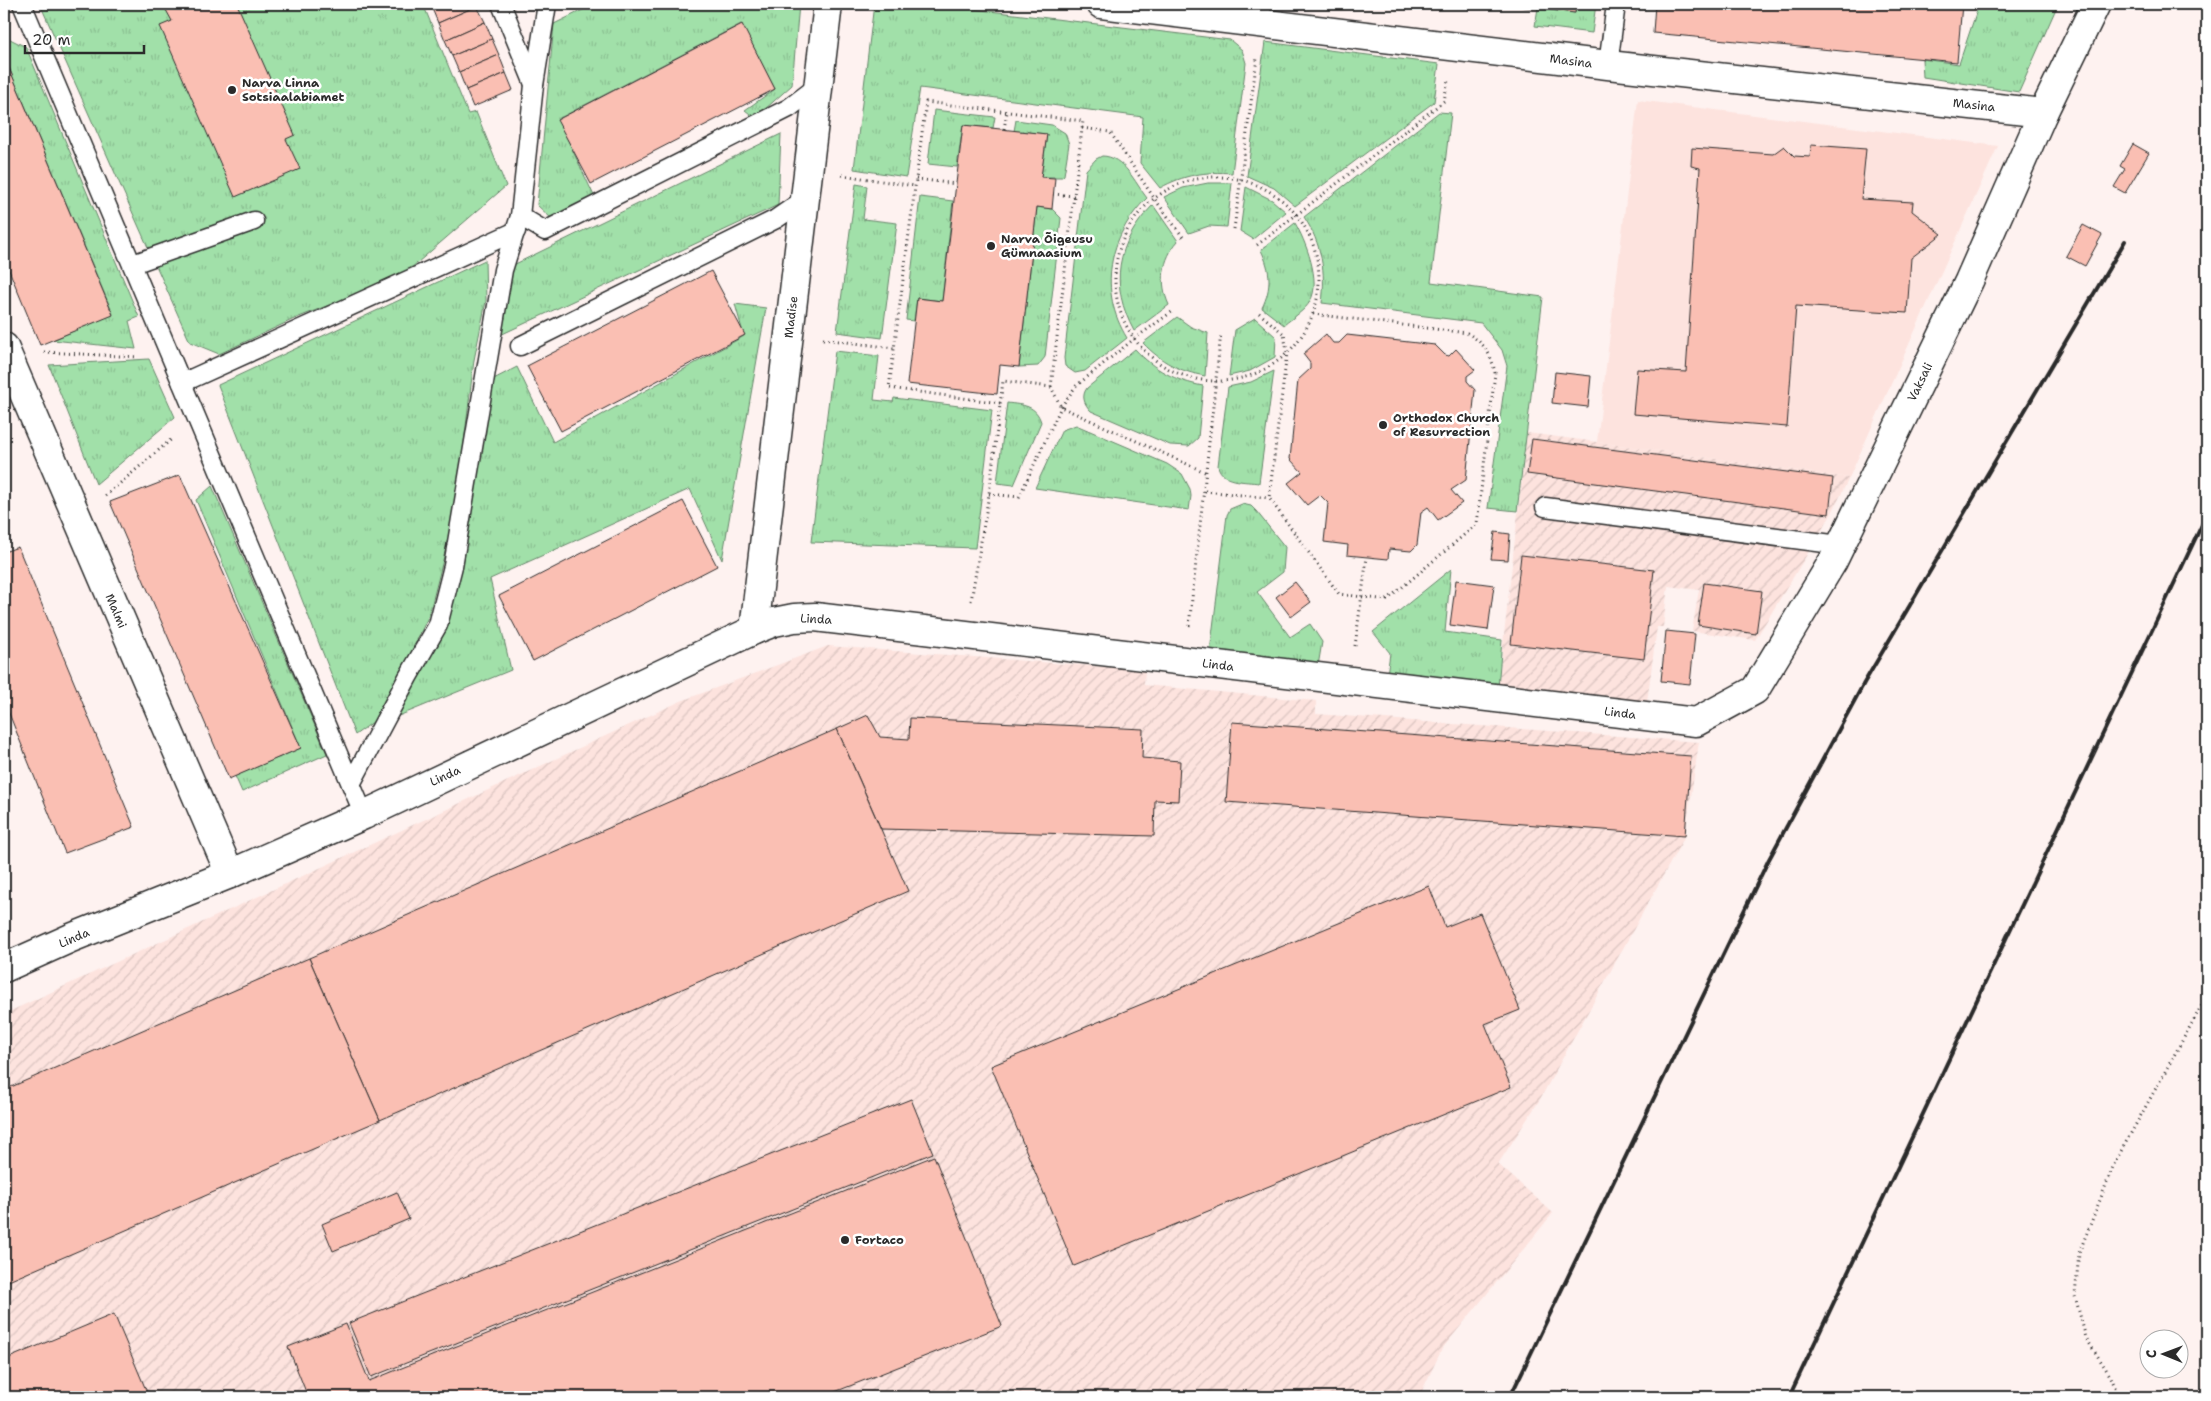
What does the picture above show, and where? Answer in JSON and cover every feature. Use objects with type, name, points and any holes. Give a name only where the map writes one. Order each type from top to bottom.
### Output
[{"type":"street","name":"Madise","points":[[754,630],[828,4]]},
{"type":"street","name":"Masina","points":[[1101,4],[1261,14],[1454,47],[2043,113]]},
{"type":"street","name":"Vaksali","points":[[1696,722],[1755,690],[1840,545],[1970,281],[2043,113],[2096,4]]},
{"type":"street","name":"Malmi","points":[[4,347],[230,874]]},
{"type":"street","name":"Linda","points":[[4,968],[71,938],[230,874],[364,814],[754,630],[774,622],[794,618],[816,617],[1696,722]]},
{"type":"lane","points":[[22,4],[364,814]]},
{"type":"lane","points":[[501,4],[534,85]]},
{"type":"lane","points":[[351,784],[438,625],[453,566],[503,270],[518,223],[534,85],[547,4]]},
{"type":"lane","points":[[1608,65],[1616,4]]},
{"type":"lane","points":[[182,383],[518,223],[546,231],[788,108],[819,86]]},
{"type":"lane","points":[[520,346],[776,219],[805,199]]},
{"type":"lane","points":[[133,264],[254,221]]},
{"type":"lane","points":[[1545,507],[1840,545]]},
{"type":"path","points":[[1234,228],[1261,14]]},
{"type":"path","points":[[1257,244],[1444,102],[1454,47]]},
{"type":"path","points":[[1000,403],[889,388],[926,102],[1083,121],[1051,387],[1061,407],[1207,473]]},
{"type":"path","points":[[1004,129],[1007,112]]},
{"type":"path","points":[[1082,128],[1110,132],[1154,198],[1183,237]]},
{"type":"path","points":[[838,174],[915,186]]},
{"type":"path","points":[[1218,177],[1240,180],[1272,193],[1296,215],[1306,230],[1317,262],[1318,297],[1312,314],[1298,341],[1287,353],[1267,368],[1243,378],[1217,382],[1190,378],[1164,367],[1152,359],[1134,339],[1117,303],[1115,284],[1116,264],[1120,245],[1128,227],[1140,211],[1154,198],[1174,186],[1195,179],[1218,177]]},
{"type":"path","points":[[916,179],[956,184]]},
{"type":"path","points":[[1053,194],[1074,196]]},
{"type":"path","points":[[989,494],[1019,497],[1061,407],[1076,386],[1172,311]]},
{"type":"path","points":[[1259,313],[1284,334],[1287,353],[1270,498],[1339,594],[1386,600],[1477,524],[1495,373],[1492,360],[1486,348],[1479,340],[1467,332],[1312,314]]},
{"type":"path","points":[[1185,662],[1221,333]]},
{"type":"path","points":[[819,338],[894,348]]},
{"type":"path","points":[[4,347],[53,353],[172,358]]},
{"type":"path","points":[[965,635],[989,494],[1003,381],[1051,387]]},
{"type":"path","points":[[79,523],[102,499],[197,418]]},
{"type":"path","points":[[1205,491],[1270,498]]},
{"type":"path","points":[[1351,681],[1367,557]]},
{"type":"path","points":[[2119,1397],[2111,1377],[2086,1338],[2075,1296],[2079,1253],[2115,1162],[2207,996]]},
{"type":"shaded area","points":[[1638,100],[1998,146],[1849,478],[1597,442]]},
{"type":"shaded area","points":[[1527,433],[1849,478],[1831,515],[1755,640],[1692,631],[1699,590],[1668,586],[1663,627],[1657,627],[1647,702],[1498,688]]},
{"type":"shaded area","points":[[828,646],[1145,670],[1144,685],[1316,701],[1316,714],[1699,742],[1685,836],[1539,1101],[1498,1164],[1553,1213],[1442,1349],[1419,1397],[4,1397],[4,1014],[681,701]]},
{"type":"green space","points":[[40,4],[423,4],[468,114],[476,112],[506,186],[402,276],[294,319],[219,354],[190,342]]},
{"type":"green space","points":[[595,4],[799,4],[792,85],[755,118],[745,110],[775,89],[741,24],[558,119],[595,198],[552,219],[537,205],[554,24]]},
{"type":"green space","points":[[874,4],[931,4],[1230,40],[1242,50],[1246,63],[1232,173],[1195,175],[1177,180],[1160,188],[1140,163],[1143,117],[920,88],[906,177],[854,169]]},
{"type":"green space","points":[[1576,4],[1596,4],[1592,33],[1535,26],[1538,8],[1575,13]]},
{"type":"green space","points":[[1979,4],[2058,4],[2019,92],[1923,77],[1922,59],[1959,64]]},
{"type":"green space","points":[[4,36],[26,47],[139,317],[129,321],[136,349],[53,340],[113,314],[4,56]]},
{"type":"green space","points":[[1265,42],[1439,64],[1434,102],[1295,206],[1274,188],[1247,176]]},
{"type":"green space","points":[[934,110],[995,117],[993,128],[963,125],[957,167],[928,164]]},
{"type":"green space","points":[[1439,112],[1451,113],[1431,282],[1543,297],[1517,511],[1488,508],[1507,366],[1502,350],[1481,323],[1322,303],[1323,269],[1319,248],[1304,217]]},
{"type":"green space","points":[[1016,120],[1052,125],[1065,133],[1069,144],[1064,175],[1062,177],[1041,177],[1047,134],[1014,131]]},
{"type":"green space","points":[[781,134],[778,205],[496,337],[503,270]]},
{"type":"green space","points":[[1102,156],[1117,160],[1123,165],[1147,198],[1123,229],[1112,265],[1110,283],[1112,302],[1127,338],[1085,371],[1075,373],[1065,366],[1064,358],[1086,170],[1096,159]]},
{"type":"green space","points":[[1208,183],[1232,183],[1227,227],[1209,226],[1189,233],[1164,197],[1183,188]]},
{"type":"green space","points":[[856,184],[867,186],[863,219],[897,223],[882,338],[837,332]]},
{"type":"green space","points":[[1246,187],[1272,200],[1286,212],[1253,239],[1240,231]]},
{"type":"green space","points":[[920,197],[953,201],[942,301],[917,298],[914,321],[906,320]]},
{"type":"green space","points":[[1153,205],[1178,241],[1165,263],[1163,280],[1169,305],[1134,331],[1121,297],[1120,265],[1124,249],[1131,234]]},
{"type":"green space","points":[[1037,207],[1052,209],[1061,218],[1045,357],[1038,366],[1019,367]]},
{"type":"green space","points":[[1295,223],[1311,261],[1314,283],[1313,293],[1305,308],[1284,325],[1262,308],[1269,286],[1269,279],[1267,265],[1261,250]]},
{"type":"green space","points":[[485,260],[486,301],[474,360],[456,509],[429,615],[380,717],[355,735],[218,385]]},
{"type":"green space","points":[[735,304],[766,308],[722,560],[690,489],[490,579],[511,670],[396,717],[438,625],[484,384],[517,367],[553,442],[744,336]]},
{"type":"green space","points":[[1177,317],[1191,327],[1208,333],[1205,376],[1171,365],[1143,343]]},
{"type":"green space","points":[[1255,318],[1276,337],[1275,357],[1250,371],[1229,376],[1235,330]]},
{"type":"green space","points":[[1135,349],[1166,374],[1203,386],[1198,438],[1189,446],[1170,445],[1091,411],[1087,406],[1084,397],[1087,388]]},
{"type":"green space","points":[[835,351],[879,356],[874,400],[893,402],[894,398],[992,410],[975,548],[811,542]]},
{"type":"green space","points":[[149,359],[175,417],[96,484],[49,365]]},
{"type":"green space","points":[[1274,371],[1259,483],[1235,480],[1224,476],[1218,466],[1228,387],[1251,382]]},
{"type":"green space","points":[[1007,403],[1023,405],[1032,409],[1039,416],[1041,422],[1014,485],[997,483]]},
{"type":"green space","points":[[1076,425],[1167,464],[1182,474],[1190,489],[1189,510],[1035,488],[1062,430]]},
{"type":"green space","points":[[212,486],[327,754],[242,792],[235,776],[301,748],[196,500]]},
{"type":"green space","points":[[1242,504],[1251,506],[1256,511],[1285,547],[1283,572],[1257,592],[1290,637],[1310,624],[1322,642],[1318,666],[1210,652],[1227,515],[1230,509]]},
{"type":"green space","points":[[1451,569],[1445,632],[1502,640],[1498,688],[1387,675],[1390,653],[1373,632]]},
{"type":"building","points":[[181,4],[237,4],[295,135],[286,139],[300,169],[235,197],[160,26],[172,21],[166,10]]},
{"type":"building","points":[[436,4],[476,4],[477,6],[438,23],[431,6]]},
{"type":"building","points":[[1500,4],[1576,4],[1575,13]]},
{"type":"building","points":[[1655,4],[1962,4],[1957,62],[1653,33]]},
{"type":"building","points":[[477,6],[485,22],[445,40],[438,23]]},
{"type":"building","points":[[485,22],[492,39],[452,56],[445,40]]},
{"type":"building","points":[[742,24],[775,89],[591,184],[557,120]]},
{"type":"building","points":[[492,39],[499,55],[459,72],[452,56]]},
{"type":"building","points":[[499,55],[506,73],[466,90],[459,72]]},
{"type":"building","points":[[4,56],[113,315],[40,345],[4,258]]},
{"type":"building","points":[[506,73],[513,90],[473,107],[466,90]]},
{"type":"building","points":[[963,125],[1047,134],[1041,177],[1055,178],[1052,209],[1037,207],[1019,367],[1000,365],[997,394],[907,384],[917,298],[942,301]]},
{"type":"building","points":[[2133,144],[2149,153],[2125,193],[2114,187],[2125,169],[2120,166]]},
{"type":"building","points":[[1811,145],[1866,149],[1861,199],[1913,202],[1912,211],[1942,234],[1911,258],[1907,313],[1796,306],[1787,427],[1633,414],[1637,369],[1686,372],[1700,168],[1691,166],[1692,148],[1773,154],[1784,146],[1794,156],[1810,157]]},
{"type":"building","points":[[2083,225],[2102,235],[2085,266],[2066,256]]},
{"type":"building","points":[[711,271],[745,335],[561,431],[527,366]]},
{"type":"building","name":"Orthodox Church of Resurrection","points":[[1326,334],[1333,343],[1339,343],[1347,335],[1435,345],[1445,355],[1449,356],[1456,349],[1475,370],[1467,376],[1467,381],[1475,390],[1466,480],[1451,490],[1462,503],[1438,520],[1428,507],[1421,512],[1417,545],[1411,551],[1389,549],[1388,559],[1347,555],[1348,545],[1324,542],[1328,503],[1320,495],[1307,505],[1288,483],[1302,472],[1290,459],[1298,380],[1310,369],[1310,363],[1303,354]]},
{"type":"building","points":[[1555,372],[1591,376],[1588,407],[1552,403]]},
{"type":"building","points":[[1532,439],[1833,478],[1829,514],[1527,474]]},
{"type":"building","points":[[180,475],[301,748],[229,779],[110,502]]},
{"type":"building","points":[[683,501],[717,566],[533,661],[499,596]]},
{"type":"building","points":[[1495,532],[1510,534],[1508,560],[1491,559]]},
{"type":"building","points":[[18,547],[134,827],[65,853],[4,701],[4,552]]},
{"type":"building","points":[[1521,555],[1654,570],[1644,659],[1511,644]]},
{"type":"building","points":[[1456,580],[1494,585],[1488,630],[1450,625]]},
{"type":"building","points":[[1295,582],[1311,602],[1291,617],[1276,597]]},
{"type":"building","points":[[1704,583],[1762,591],[1756,634],[1698,625]]},
{"type":"building","points":[[1666,631],[1695,634],[1690,684],[1661,681]]},
{"type":"building","points":[[868,715],[880,737],[909,739],[910,718],[1143,729],[1142,758],[1180,761],[1178,801],[1155,800],[1154,836],[881,829],[837,729]]},
{"type":"building","points":[[1232,722],[1691,756],[1685,836],[1226,802]]},
{"type":"building","points":[[837,729],[908,891],[380,1120],[309,958]]},
{"type":"building","points":[[1429,886],[1445,927],[1480,913],[1520,1010],[1485,1024],[1511,1087],[1074,1266],[991,1066]]},
{"type":"building","points":[[309,958],[380,1120],[4,1283],[4,1090]]},
{"type":"building","points":[[911,1099],[933,1153],[371,1377],[349,1323]]},
{"type":"building","name":"Fortaco","points":[[934,1156],[1002,1326],[822,1397],[308,1397],[288,1347],[346,1324],[369,1381]]},
{"type":"building","points":[[397,1192],[409,1219],[333,1251],[322,1224]]},
{"type":"building","points":[[114,1314],[149,1397],[4,1397],[4,1360]]},
{"type":"railway","points":[[1510,1397],[1768,861],[1864,683],[2125,241]]},
{"type":"railway","points":[[1789,1397],[2207,514]]},
{"type":"place","name":"Narva Linna Sotsiaalabiamet","points":[[232,90]]},
{"type":"place","name":"Narva Õigeusu Gümnaasium","points":[[991,246]]},
{"type":"place","name":"Orthodox Church of Resurrection","points":[[1383,425]]},
{"type":"place","name":"Fortaco","points":[[845,1240]]}]
